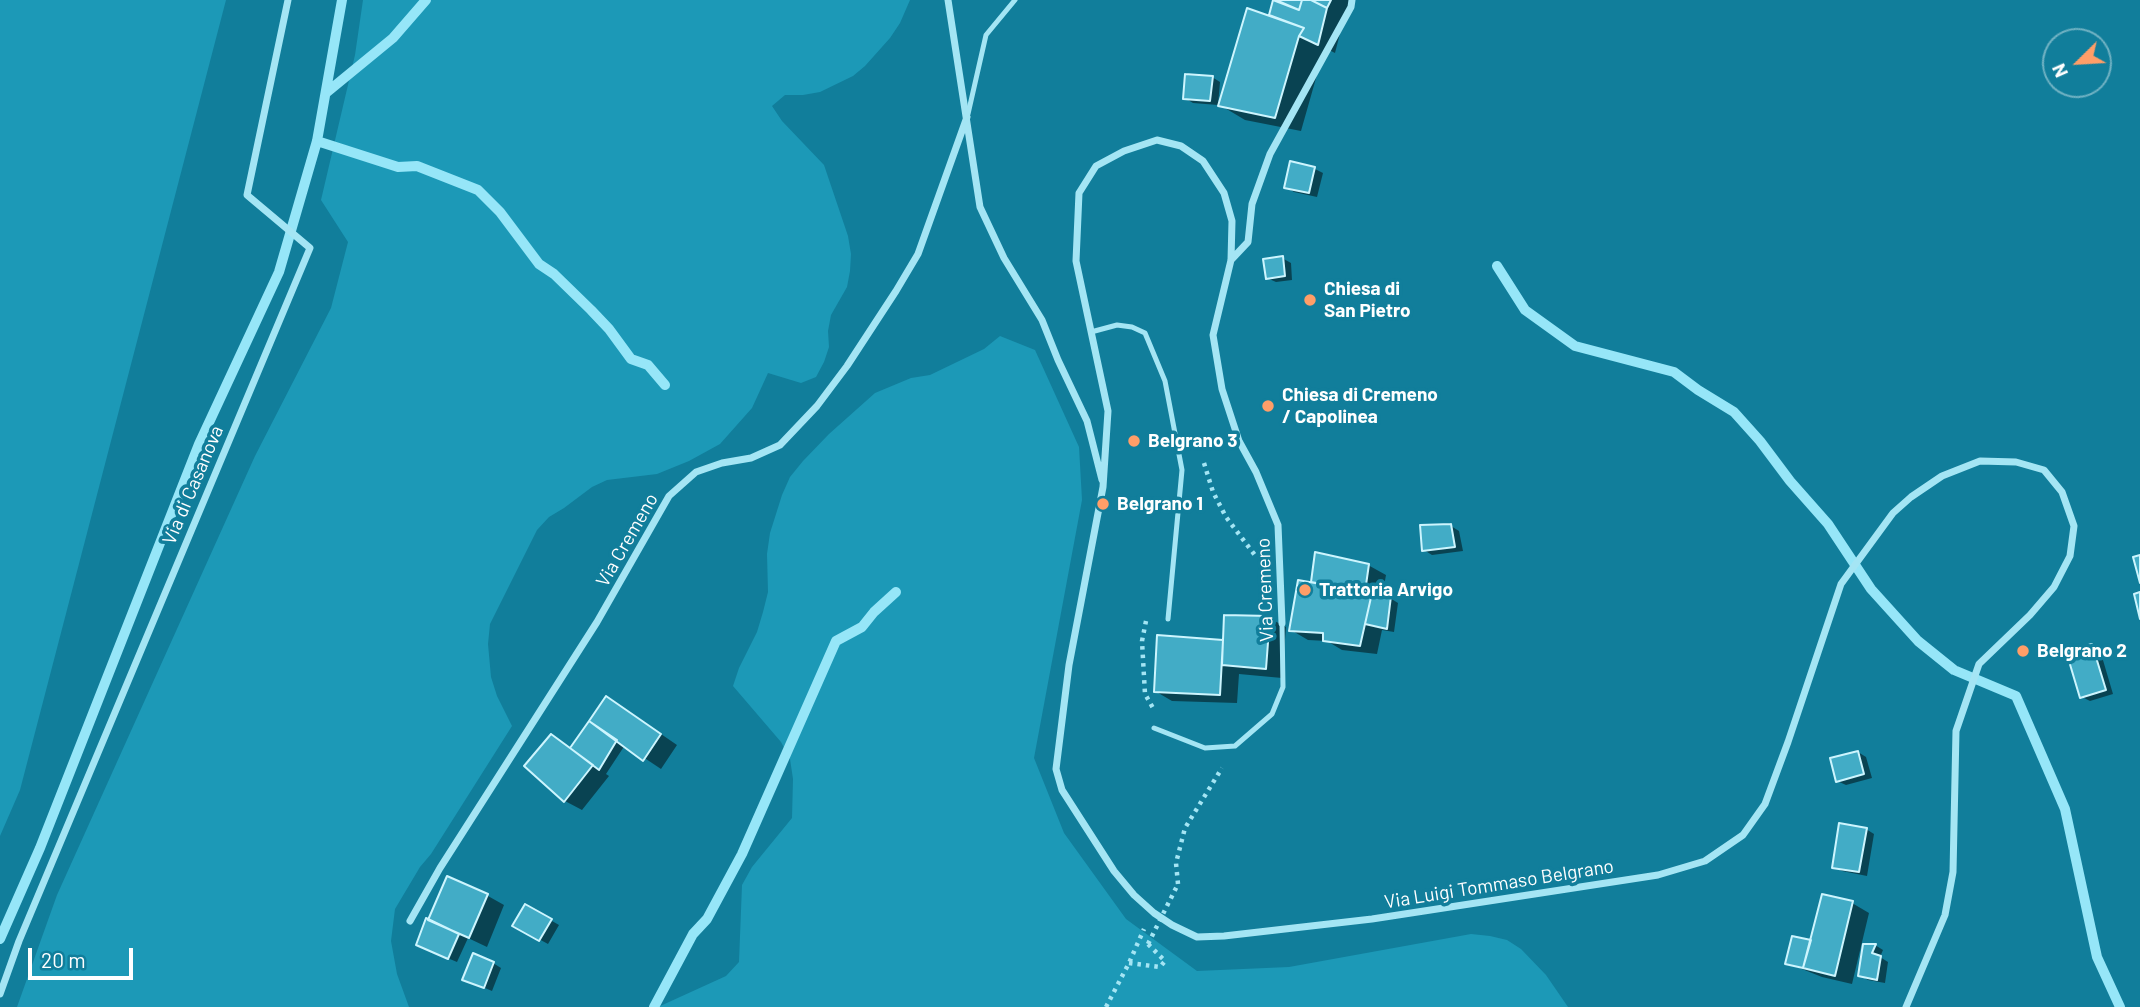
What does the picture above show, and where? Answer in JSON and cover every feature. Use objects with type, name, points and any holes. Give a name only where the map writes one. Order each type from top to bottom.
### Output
[{"type":"street","name":"Via di Casanova","points":[[0,994],[24,929],[310,248],[247,195],[288,0]]},
{"type":"street","name":"Via Cremeno","points":[[947,0],[980,207],[1004,258],[1042,320],[1087,421],[1103,487]]},
{"type":"street","name":"Via Cremeno","points":[[1282,623],[1278,525],[1256,472],[1239,440],[1222,389],[1213,335],[1231,260],[1248,242],[1252,204],[1270,154],[1351,7],[1352,0]]},
{"type":"street","name":"Via Cremeno","points":[[410,921],[440,868],[597,622],[669,496],[696,472],[722,463],[751,458],[779,445],[817,406],[847,366],[918,254],[967,117]]},
{"type":"street","name":"Via Luigi Tommaso Belgrano","points":[[1231,260],[1232,221],[1224,193],[1203,161],[1181,146],[1157,140],[1124,151],[1096,166],[1079,193],[1076,261],[1108,411],[1103,487],[1069,665],[1056,769],[1062,790],[1100,851],[1134,895],[1154,913],[1197,937],[1224,936],[1373,919],[1658,876],[1705,861],[1743,835],[1765,804],[1841,584],[1893,513],[1942,476],[1980,461],[2017,462],[2044,470],[2062,492],[2074,526],[2070,556],[2054,587],[2030,615],[1979,664],[1956,731],[1953,872],[1945,915],[1906,1007]]},
{"type":"lane","name":"Via Cremeno","points":[[967,117],[986,36],[1015,0]]},
{"type":"lane","points":[[1091,332],[1117,325],[1132,327],[1145,333],[1165,381],[1182,470],[1168,619]]},
{"type":"lane","name":"Via Cremeno","points":[[1235,746],[1272,714],[1283,687],[1282,623]]},
{"type":"lane","points":[[1154,728],[1205,748],[1235,746]]},
{"type":"path","points":[[1201,453],[1213,492],[1226,517],[1263,567],[1280,580]]},
{"type":"path","points":[[1167,733],[1145,694],[1142,641],[1147,614],[1169,600]]},
{"type":"path","points":[[1129,963],[1160,967],[1165,961],[1148,944],[1178,884],[1176,863],[1185,828],[1235,746]]},
{"type":"path","points":[[1106,1007],[1154,913]]},
{"type":"shaded area","points":[[0,0],[226,0],[20,790],[0,836]]},
{"type":"shaded area","points":[[363,0],[910,0],[890,38],[853,76],[820,92],[785,95],[772,106],[782,121],[824,165],[848,236],[851,254],[847,287],[831,315],[829,347],[824,362],[816,377],[801,383],[768,373],[752,408],[720,444],[657,474],[607,480],[592,487],[549,517],[537,530],[490,624],[488,644],[491,677],[512,726],[395,909],[391,941],[397,974],[409,1007],[17,1007],[57,895],[255,456],[331,308],[348,242],[321,200],[355,55]]},
{"type":"shaded area","points":[[1000,336],[1035,350],[1079,447],[1082,500],[1034,758],[1064,833],[1126,919],[1197,971],[1289,967],[1471,934],[1490,936],[1507,940],[1521,949],[1546,975],[1568,1007],[658,1007],[726,976],[739,962],[742,885],[752,867],[792,818],[793,779],[790,759],[781,742],[733,686],[763,612],[768,592],[767,554],[770,533],[790,477],[829,434],[875,393],[911,378],[930,375],[984,349]]},
{"type":"building","points":[[1273,0],[1299,10],[1302,0],[1311,0],[1327,8],[1318,45],[1299,36],[1304,28],[1269,15]]},
{"type":"building","points":[[1276,0],[1302,0],[1299,10]]},
{"type":"building","points":[[1311,0],[1331,0],[1327,8]]},
{"type":"building","points":[[1247,8],[1304,28],[1299,36],[1275,118],[1218,106]]},
{"type":"building","points":[[1185,74],[1213,76],[1210,101],[1183,99]]},
{"type":"building","points":[[1290,161],[1315,167],[1309,193],[1284,188]]},
{"type":"building","points":[[1283,256],[1285,276],[1266,279],[1263,259]]},
{"type":"building","points":[[1451,524],[1455,547],[1422,551],[1420,525]]},
{"type":"building","points":[[1315,552],[1369,564],[1365,592],[1311,582]]},
{"type":"building","points":[[2140,555],[2140,583],[2133,557]]},
{"type":"building","points":[[1298,580],[1372,593],[1360,646],[1323,641],[1323,633],[1289,631]]},
{"type":"building","points":[[2140,592],[2140,619],[2134,594]]},
{"type":"building","points":[[1372,593],[1391,596],[1387,629],[1365,624]]},
{"type":"building","points":[[1224,615],[1270,616],[1266,669],[1222,665]]},
{"type":"building","points":[[1157,635],[1223,640],[1220,695],[1154,692]]},
{"type":"building","points":[[2092,644],[2106,690],[2080,698],[2066,651]]},
{"type":"building","points":[[606,696],[661,734],[643,761],[589,721]]},
{"type":"building","points":[[589,721],[617,740],[599,770],[570,748]]},
{"type":"building","points":[[551,734],[593,765],[564,802],[524,766]]},
{"type":"building","points":[[1858,751],[1864,774],[1836,782],[1830,758]]},
{"type":"building","points":[[1839,823],[1867,828],[1859,872],[1832,868]]},
{"type":"building","points":[[447,876],[488,894],[469,938],[428,920]]},
{"type":"building","points":[[1822,894],[1853,901],[1835,976],[1803,968]]},
{"type":"building","points":[[525,904],[552,919],[539,941],[512,926]]},
{"type":"building","points":[[426,918],[459,934],[448,959],[416,945]]},
{"type":"building","points":[[1792,936],[1811,940],[1803,968],[1785,964]]},
{"type":"building","points":[[1863,944],[1876,944],[1872,953],[1881,956],[1877,980],[1858,976]]},
{"type":"building","points":[[473,953],[494,962],[484,988],[462,980]]},
{"type":"waterway","points":[[0,939],[40,848],[199,444],[279,272],[317,141],[342,0]]},
{"type":"waterway","points":[[326,93],[393,38],[426,0]]},
{"type":"waterway","points":[[317,141],[398,167],[417,166],[478,190],[500,212],[539,264],[554,274],[591,310],[631,359],[648,365],[665,385]]},
{"type":"waterway","points":[[1497,266],[1525,310],[1575,346],[1674,372],[1734,412],[1828,524],[1871,589],[1918,641],[1954,670],[2016,696],[2065,809],[2097,957],[2120,1007]]},
{"type":"waterway","points":[[654,1007],[693,934],[707,919],[742,854],[836,641],[862,627],[896,592]]},
{"type":"place","name":"Chiesa di San Pietro","points":[[1310,300]]},
{"type":"place","name":"Chiesa di Cremeno / Capolinea","points":[[1268,406]]},
{"type":"place","name":"Belgrano 3","points":[[1134,441]]},
{"type":"place","name":"Belgrano 1","points":[[1103,504]]},
{"type":"place","name":"Trattoria Arvigo","points":[[1305,590]]},
{"type":"place","name":"Belgrano 2","points":[[2023,651]]}]
